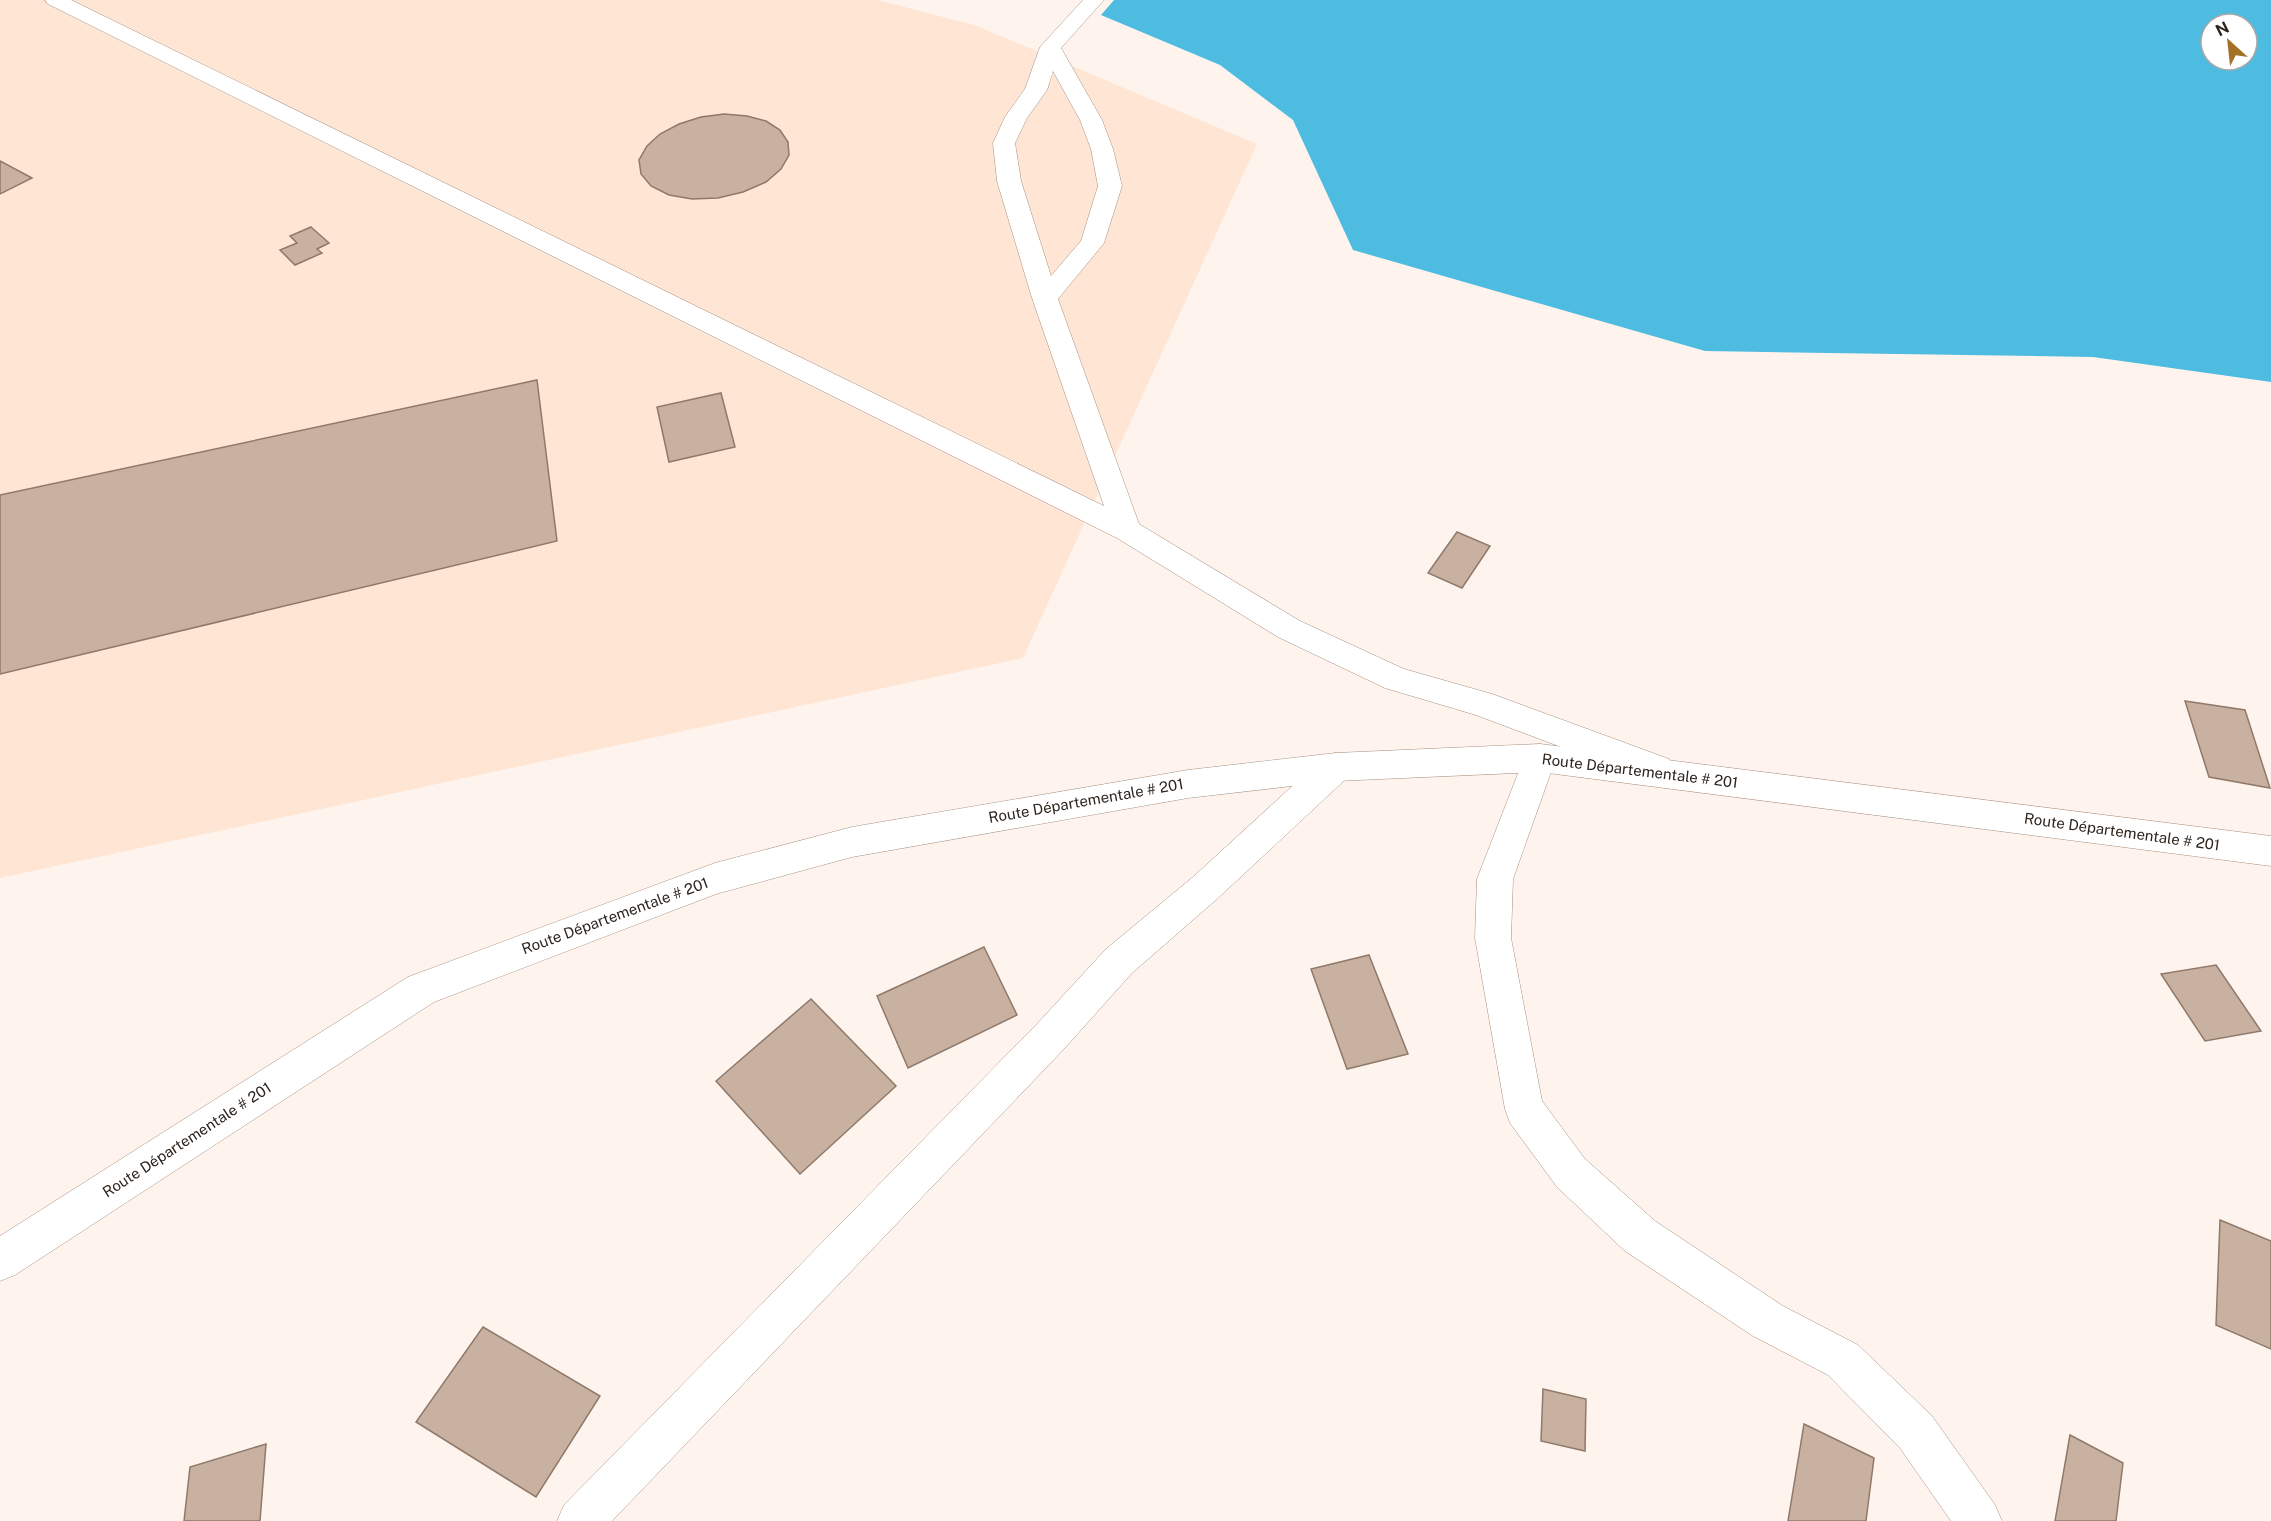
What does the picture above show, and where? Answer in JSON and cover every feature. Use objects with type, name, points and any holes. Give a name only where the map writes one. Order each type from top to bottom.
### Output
[{"type":"main road","points":[[55,0],[1127,530],[1289,629],[1396,679],[1481,703],[1672,775]]},
{"type":"main road","points":[[1094,0],[1050,47],[1036,90],[1016,117],[1004,143],[1009,181],[1045,298],[1127,530]]},
{"type":"main road","points":[[1045,298],[1092,243],[1110,186],[1102,149],[1091,120],[1050,47]]},
{"type":"main road","points":[[1540,758],[1495,879],[1493,938],[1524,1109],[1571,1173],[1640,1236],[1768,1321],[1843,1360],[1916,1432],[1979,1521]]},
{"type":"main road","name":"Route Départementale # 201","points":[[0,1260],[422,989],[715,879],[852,842],[1188,784],[1336,767],[1540,758],[1916,804],[2271,851]]},
{"type":"main road","points":[[580,1521],[1050,1036],[1119,961],[1205,888],[1336,767]]},
{"type":"shaded area","points":[[0,0],[878,0],[977,26],[1257,144],[1023,658],[0,878]]},
{"type":"water","points":[[1114,0],[2271,0],[2271,382],[2093,357],[1705,351],[1353,250],[1293,120],[1220,65],[1101,15]]},
{"type":"building","points":[[724,114],[747,116],[766,121],[780,130],[788,142],[789,155],[781,169],[766,182],[743,192],[718,198],[692,199],[669,195],[651,186],[641,174],[639,160],[647,146],[660,134],[679,124],[701,117]]},
{"type":"building","points":[[0,161],[32,178],[0,194]]},
{"type":"building","points":[[311,227],[329,243],[317,249],[322,253],[295,265],[280,250],[297,243],[290,236]]},
{"type":"building","points":[[537,380],[557,541],[0,674],[0,495]]},
{"type":"building","points":[[721,393],[735,447],[669,462],[657,407]]},
{"type":"building","points":[[1457,532],[1490,546],[1462,588],[1428,573]]},
{"type":"building","points":[[2185,701],[2245,710],[2270,788],[2209,777]]},
{"type":"building","points":[[984,947],[1017,1015],[908,1068],[877,996]]},
{"type":"building","points":[[1369,955],[1408,1054],[1347,1069],[1311,969]]},
{"type":"building","points":[[2216,965],[2261,1031],[2205,1041],[2161,974]]},
{"type":"building","points":[[811,999],[896,1086],[800,1174],[716,1081]]},
{"type":"building","points":[[2220,1220],[2271,1241],[2271,1349],[2216,1325]]},
{"type":"building","points":[[483,1327],[600,1396],[536,1497],[416,1422]]},
{"type":"building","points":[[1543,1389],[1586,1399],[1585,1451],[1541,1441]]},
{"type":"building","points":[[1804,1424],[1874,1458],[1866,1521],[1788,1521]]},
{"type":"building","points":[[2070,1435],[2123,1463],[2116,1521],[2055,1521]]},
{"type":"building","points":[[266,1444],[260,1521],[184,1521],[190,1467]]}]
